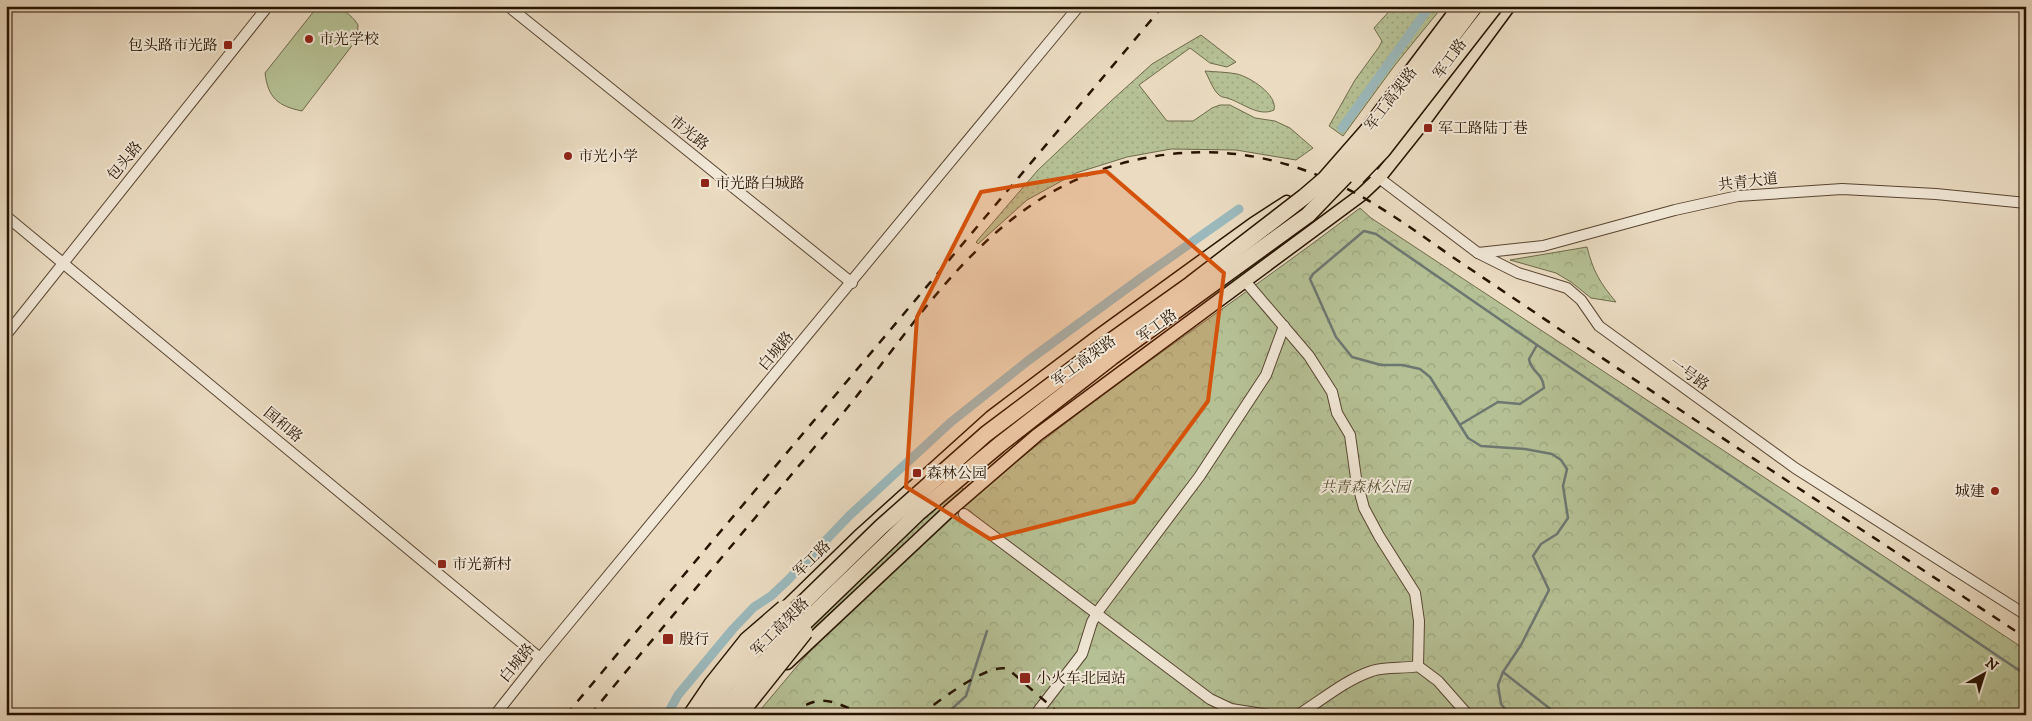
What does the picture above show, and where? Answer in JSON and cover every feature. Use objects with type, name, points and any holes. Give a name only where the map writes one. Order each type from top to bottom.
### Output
[{"type":"highway","name":"军工高架路","points":[[704,715],[725,686],[758,647],[854,553],[986,434],[1087,358],[1191,284],[1304,198],[1325,179],[1367,131],[1461,6]]},
{"type":"highway","name":"军工高架路","points":[[720,715],[754,673],[839,587],[918,513],[1112,357],[1308,215],[1355,166],[1476,6]]},
{"type":"highway","points":[[1308,215],[1346,187],[1383,150],[1496,6]]},
{"type":"highway","points":[[692,715],[712,684],[747,640],[812,584],[854,553]]},
{"type":"highway","points":[[738,715],[784,660],[839,587]]},
{"type":"main road","name":"军工路","points":[[692,715],[759,634],[858,537],[991,417],[1096,337],[1253,224],[1289,201],[1337,160],[1390,97],[1456,6]]},
{"type":"main road","name":"军工路","points":[[738,715],[752,696],[950,510],[1036,435],[1361,195],[1379,178],[1422,124],[1509,6]]},
{"type":"street","name":"包头路","points":[[6,336],[268,6]]},
{"type":"street","name":"市光路","points":[[508,6],[852,283]]},
{"type":"street","name":"白城路","points":[[495,715],[540,658],[852,283],[1079,6]]},
{"type":"street","name":"一号路","points":[[1347,149],[1379,178],[1478,253],[1518,273],[1568,288],[1581,300],[1599,326],[1795,468],[2026,616]]},
{"type":"street","name":"共青大道","points":[[1478,253],[1542,246],[1675,210],[1738,196],[1842,189],[1936,194],[2026,203]]},
{"type":"street","name":"国和路","points":[[6,216],[540,658]]},
{"type":"street","points":[[1245,281],[1309,356],[1332,392],[1337,413],[1350,435],[1356,478],[1364,508],[1379,536],[1415,593],[1419,621],[1418,666]]},
{"type":"street","points":[[1035,715],[1082,654],[1096,615],[1199,477],[1266,375],[1284,326]]},
{"type":"street","points":[[964,514],[1210,699],[1232,709],[1269,715]]},
{"type":"street","points":[[1298,715],[1349,681],[1374,670],[1405,669],[1418,666],[1438,681],[1468,715]]},
{"type":"highlighted area","points":[[1106,171],[1224,273],[1208,401],[1134,502],[990,539],[906,487],[917,317],[981,192]]},
{"type":"green space","points":[[318,6],[335,8],[350,15],[358,25],[357,39],[302,111],[276,100],[266,82],[265,73]]},
{"type":"green space","points":[[1394,6],[1443,6],[1395,65],[1343,136],[1329,126],[1355,80],[1382,41],[1374,28]]},
{"type":"green space","points":[[1201,35],[1236,62],[1227,67],[1210,63],[1190,48],[1139,85],[1167,121],[1193,121],[1212,108],[1220,105],[1230,105],[1255,118],[1275,121],[1290,128],[1313,148],[1296,160],[1236,150],[1171,149],[1127,157],[1076,173],[1027,200],[978,244],[976,242],[1038,170],[1111,101],[1152,64]]},
{"type":"green space","points":[[1205,71],[1237,74],[1249,79],[1272,98],[1274,110],[1268,112],[1257,111],[1229,98],[1220,96]]},
{"type":"green space","name":"共青森林公园","points":[[1360,208],[1371,218],[2026,650],[2026,715],[756,715],[813,648],[849,611],[963,506],[1059,428]]},
{"type":"green space","points":[[1587,247],[1598,276],[1616,302],[1591,298],[1556,273],[1510,260]]},
{"type":"green space","points":[[946,471],[964,490],[782,660],[782,627]]},
{"type":"waterway","points":[[1342,128],[1430,6]]},
{"type":"waterway","points":[[667,715],[678,695],[733,629],[754,607],[771,596],[787,581],[849,516],[951,422],[1029,360],[1239,209]]},
{"type":"waterway","points":[[1461,424],[1498,402],[1520,404],[1544,388],[1542,379],[1530,364],[1529,359],[1537,345],[1376,234],[1364,231],[1313,274],[1310,279],[1336,337],[1352,357],[1381,365],[1402,365],[1420,369],[1430,377],[1468,438],[1481,446],[1525,449],[1552,454],[1561,460],[1567,469],[1563,486],[1568,518],[1557,534],[1541,544],[1533,556],[1549,590],[1521,645],[1503,672],[1498,685],[1501,704],[1510,715]]},
{"type":"waterway","points":[[1537,345],[2026,675]]},
{"type":"waterway","points":[[945,715],[966,696],[987,631]]},
{"type":"waterway","points":[[1503,672],[1558,715]]},
{"type":"railway","points":[[566,715],[1163,6]]},
{"type":"railway","points":[[590,715],[843,413],[930,301],[978,249],[1004,225],[1033,204],[1085,176],[1143,158],[1202,152],[1261,158],[1289,165],[1340,185],[1386,211],[1693,419],[2026,638]]},
{"type":"railway","points":[[919,715],[976,677],[999,668],[1008,669],[1061,715]]},
{"type":"railway","points":[[791,715],[802,707],[820,701],[836,703],[866,715]]},
{"type":"place","name":"市光学校","points":[[309,39]]},
{"type":"place","name":"包头路市光路","points":[[228,45]]},
{"type":"place","name":"军工路陆丁巷","points":[[1428,128]]},
{"type":"place","name":"市光小学","points":[[568,156]]},
{"type":"place","name":"市光路白城路","points":[[705,183]]},
{"type":"place","name":"森林公园","points":[[917,473]]},
{"type":"place","name":"城建","points":[[1995,491]]},
{"type":"place","name":"市光新村","points":[[442,564]]},
{"type":"place","name":"殷行","points":[[668,639]]},
{"type":"place","name":"小火车北园站","points":[[1025,678]]}]
